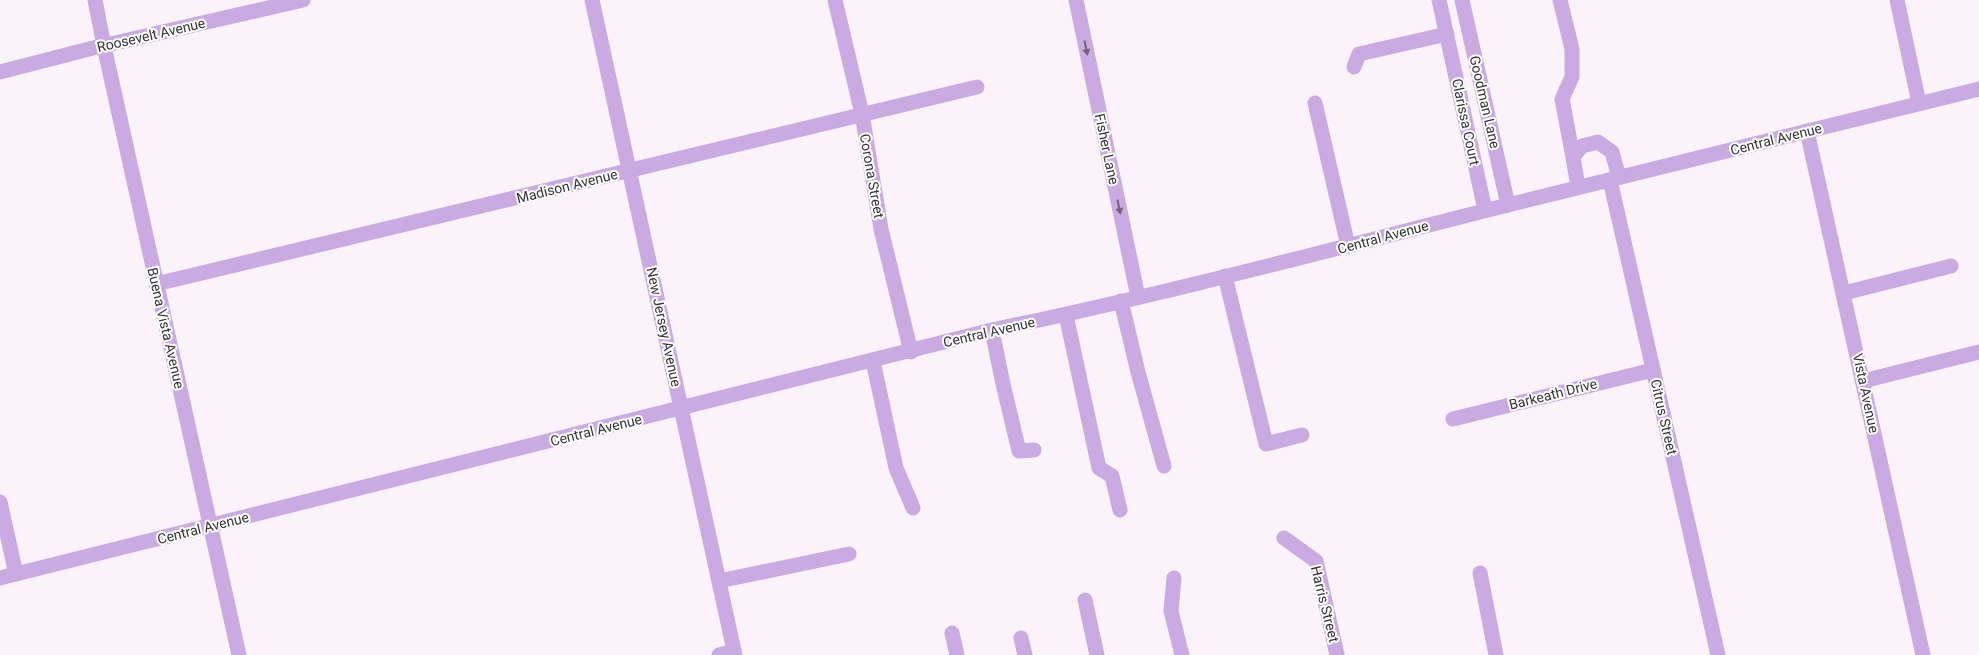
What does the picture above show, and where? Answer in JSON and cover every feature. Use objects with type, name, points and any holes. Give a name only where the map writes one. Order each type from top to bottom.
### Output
[{"type":"street","name":"Buena Vista Avenue","points":[[95,0],[238,655]]},
{"type":"street","name":"Roosevelt Avenue","points":[[0,72],[303,0]]},
{"type":"street","name":"New Jersey Avenue","points":[[592,0],[682,409],[718,581],[729,654]]},
{"type":"street","name":"Corona Street","points":[[835,0],[862,114],[882,229],[911,352]]},
{"type":"street","name":"Fisher Lane","points":[[1076,0],[1138,297]]},
{"type":"street","name":"Clarissa Court","points":[[1439,0],[1485,210]]},
{"type":"street","name":"Goodman Lane","points":[[1462,0],[1508,204]]},
{"type":"street","points":[[1560,0],[1572,49],[1572,77],[1562,99],[1578,187]]},
{"type":"street","points":[[1896,0],[1919,103]]},
{"type":"street","points":[[1354,68],[1359,54],[1447,34]]},
{"type":"street","name":"Madison Avenue","points":[[156,284],[978,87]]},
{"type":"street","name":"Central Avenue","points":[[0,578],[911,352],[992,330],[1066,315],[1348,246],[1508,204],[1979,89]]},
{"type":"street","points":[[1314,103],[1348,246]]},
{"type":"street","name":"Vista Avenue","points":[[1807,131],[1923,655]]},
{"type":"street","points":[[1573,157],[1582,146],[1598,142],[1612,152],[1614,179]]},
{"type":"street","name":"Citrus Street","points":[[1614,179],[1653,370],[1718,655]]},
{"type":"street","points":[[1844,293],[1951,266]]},
{"type":"street","points":[[1225,276],[1266,444],[1302,435]]},
{"type":"street","points":[[1121,301],[1164,466]]},
{"type":"street","points":[[1066,315],[1099,468],[1112,476],[1120,510]]},
{"type":"street","points":[[992,330],[1019,451],[1034,450]]},
{"type":"street","points":[[1863,381],[1979,352]]},
{"type":"street","points":[[873,361],[896,468],[913,508]]},
{"type":"street","name":"Barkeath Drive","points":[[1453,418],[1653,370]]},
{"type":"street","points":[[0,502],[16,574]]},
{"type":"street","name":"Harris Street","points":[[1284,538],[1316,561],[1337,655]]},
{"type":"street","points":[[718,581],[849,554]]},
{"type":"street","points":[[1480,573],[1496,655]]},
{"type":"street","points":[[1174,578],[1171,611],[1182,655]]},
{"type":"street","points":[[1085,600],[1097,655]]},
{"type":"street","points":[[952,633],[957,655]]},
{"type":"street","points":[[1021,638],[1024,655]]}]
